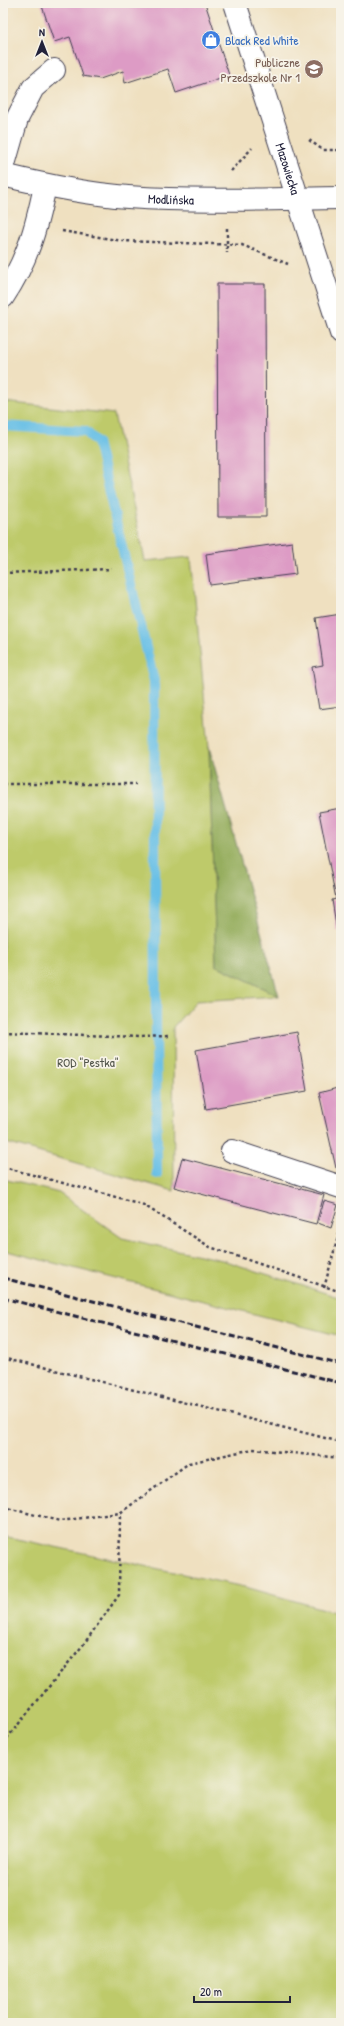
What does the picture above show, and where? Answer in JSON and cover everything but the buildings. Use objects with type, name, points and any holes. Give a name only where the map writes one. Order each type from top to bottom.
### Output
[{"type":"street","name":"Mazowiecka","points":[[235,3],[317,254],[341,333]]},
{"type":"street","points":[[3,168],[17,119],[33,88],[54,70]]},
{"type":"street","name":"Modlińska","points":[[3,175],[45,186],[128,197],[298,199],[341,198]]},
{"type":"street","points":[[3,297],[16,277],[36,227],[45,186]]},
{"type":"street","points":[[232,1151],[341,1187]]},
{"type":"path","points":[[36,227],[123,241],[242,245],[288,264],[317,254]]},
{"type":"path","points":[[3,573],[112,569]]},
{"type":"path","points":[[3,784],[136,784]]},
{"type":"path","points":[[3,1032],[140,1037],[169,1036]]},
{"type":"path","points":[[3,1167],[142,1204],[210,1246],[324,1288],[341,1292]]},
{"type":"path","points":[[324,1288],[341,1226]]},
{"type":"path","points":[[3,1357],[341,1442]]},
{"type":"path","points":[[3,1507],[60,1521],[120,1513],[189,1463],[253,1449],[341,1458]]},
{"type":"path","points":[[3,1743],[83,1645],[119,1595],[120,1513]]},
{"type":"green space","name":"ROD \"Pestka\"","points":[[3,402],[114,414],[145,561],[191,557],[209,747],[216,965],[279,996],[196,1001],[173,1027],[174,1191],[3,1142]]},
{"type":"green space","points":[[209,747],[279,996],[216,965]]},
{"type":"green space","points":[[3,1179],[59,1193],[122,1238],[222,1260],[341,1298],[341,1336],[3,1250]]},
{"type":"green space","points":[[3,1536],[249,1588],[341,1614],[341,2023],[3,2023]]},
{"type":"waterway","points":[[3,426],[85,431],[97,442],[154,681],[157,1174]]},
{"type":"railway","points":[[3,1278],[341,1364]]},
{"type":"railway","points":[[3,1298],[341,1383]]},
{"type":"place","name":"Black Red White","points":[[211,40]]},
{"type":"place","name":"Publiczne Przedszkole Nr 1","points":[[314,69]]}]
